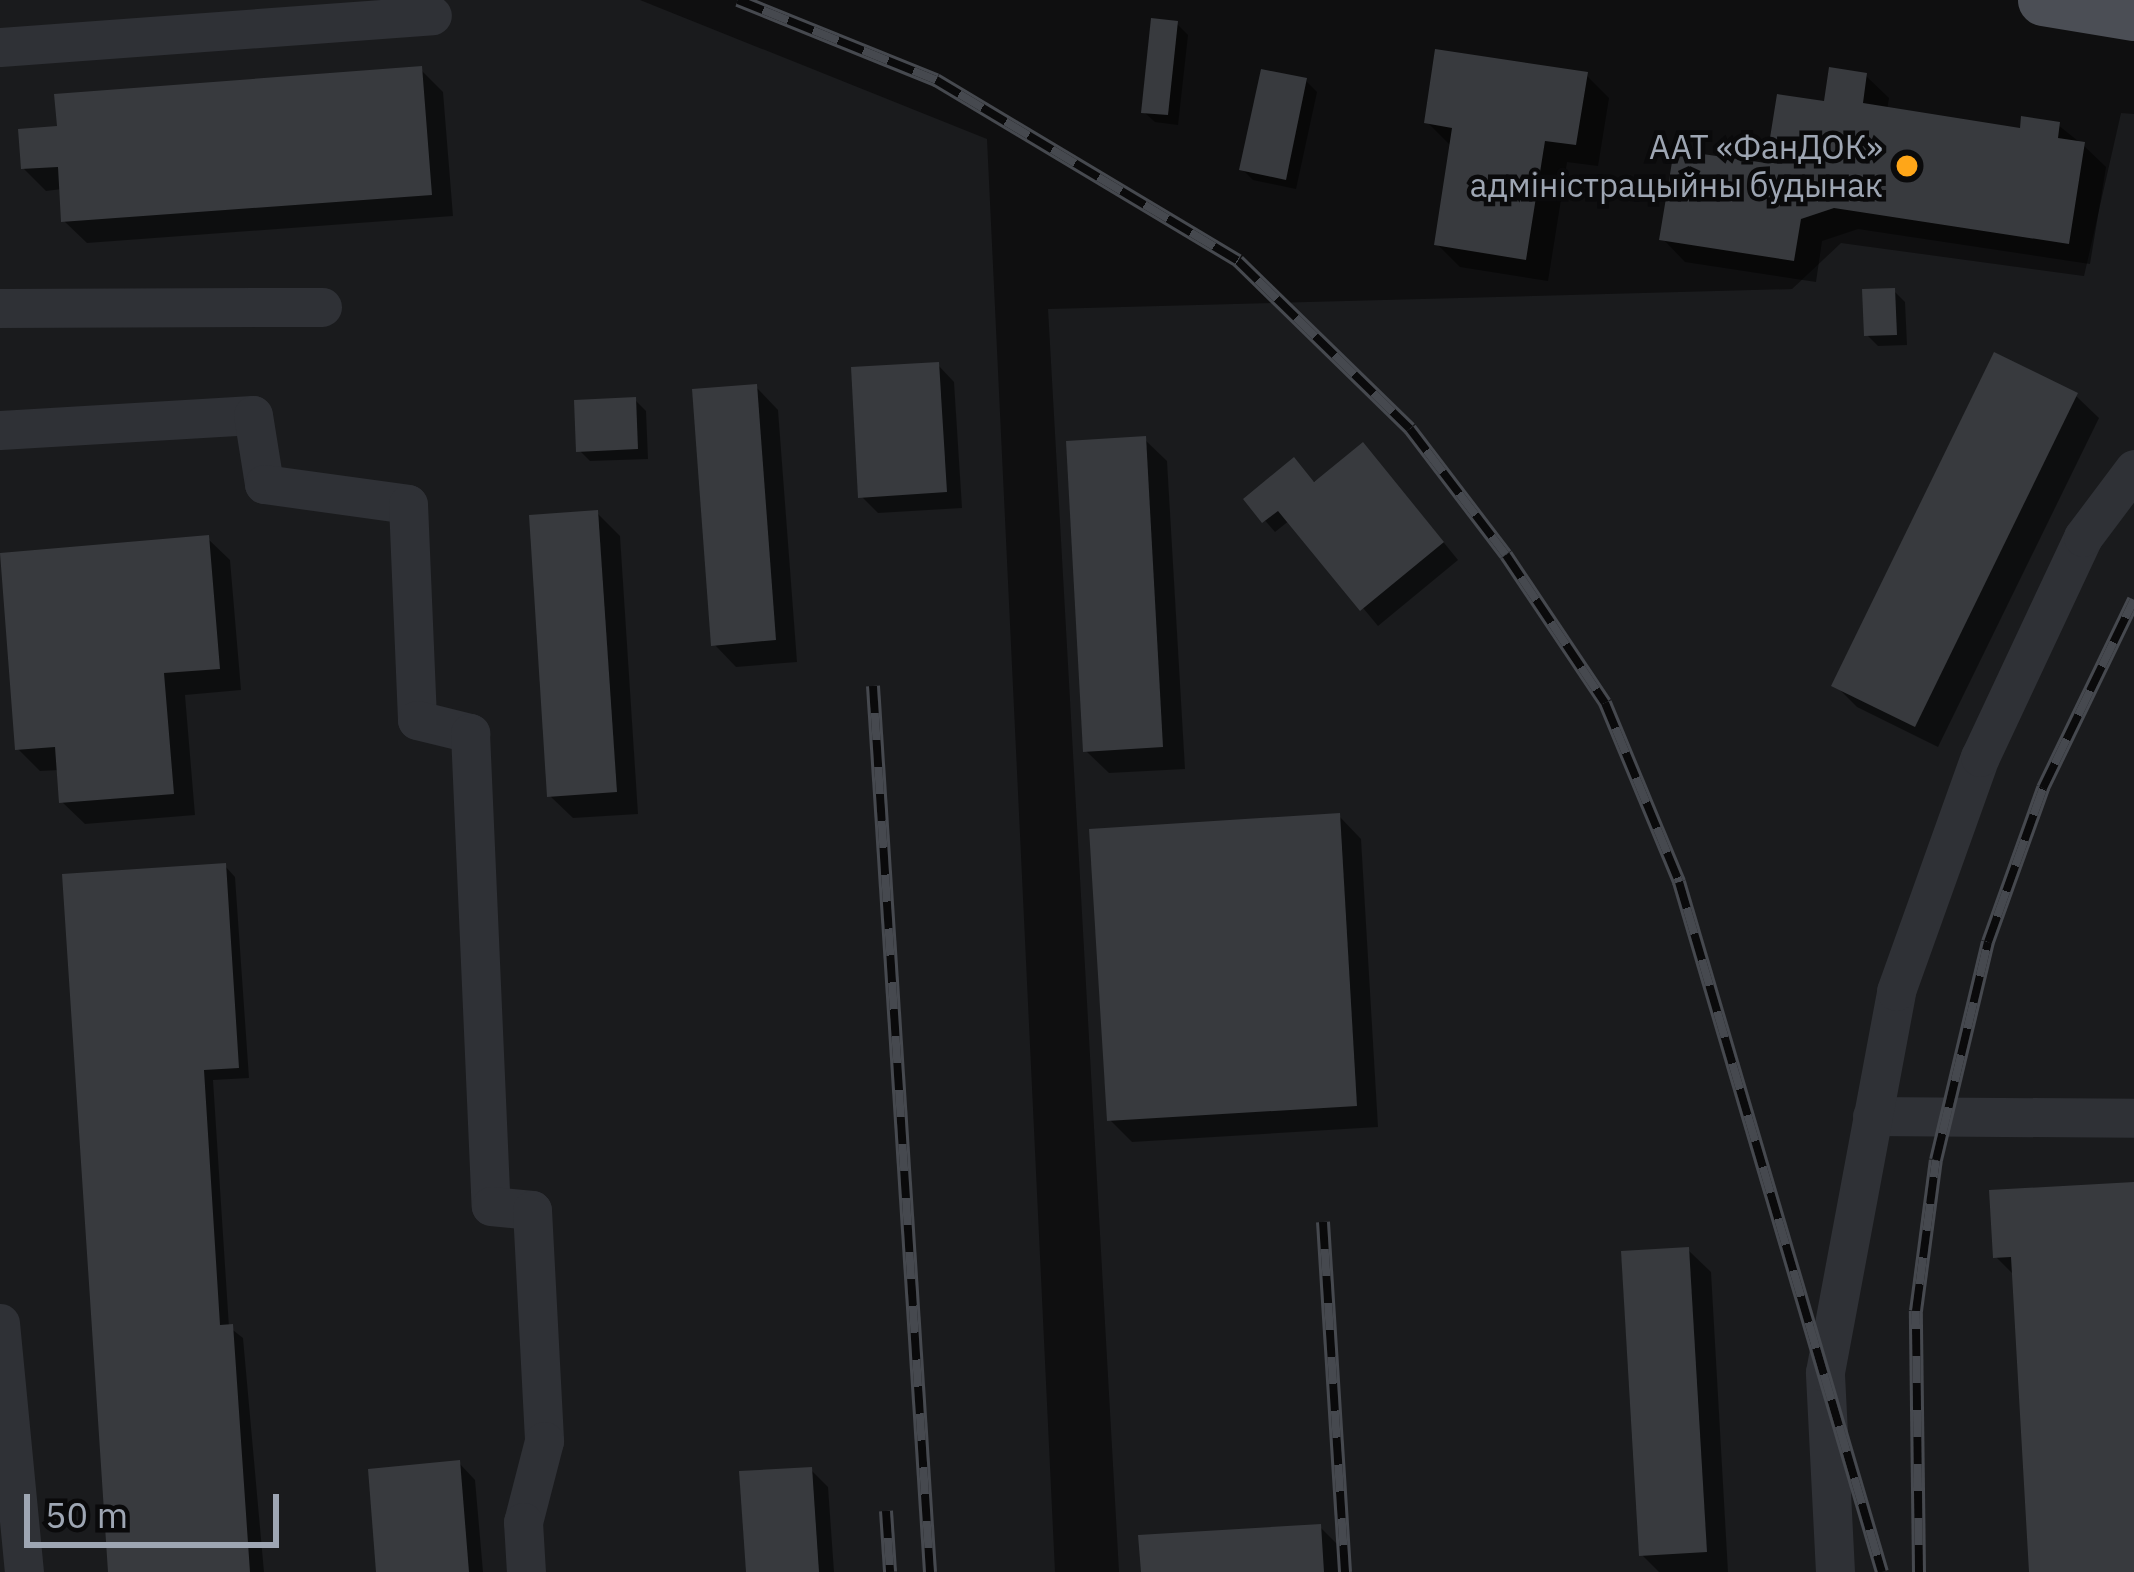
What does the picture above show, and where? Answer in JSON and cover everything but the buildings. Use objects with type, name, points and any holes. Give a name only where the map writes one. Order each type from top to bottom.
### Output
[{"type":"main road","points":[[2043,0],[2134,15]]},
{"type":"lane","points":[[0,47],[432,15]]},
{"type":"lane","points":[[0,308],[322,307]]},
{"type":"lane","points":[[0,430],[253,415],[264,484],[408,504],[417,720],[470,733],[491,1206],[532,1210],[544,1441],[523,1522],[526,1572]]},
{"type":"lane","points":[[1835,1572],[1825,1372],[1896,991],[1980,757],[2083,537],[2134,469]]},
{"type":"lane","points":[[1872,1117],[2134,1118]]},
{"type":"lane","points":[[0,1324],[9,1514],[24,1572]]},
{"type":"shaded area","points":[[0,0],[640,0],[987,139],[1055,1572],[0,1572]]},
{"type":"shaded area","points":[[2121,113],[2134,114],[2134,1572],[1119,1572],[1048,309],[1792,289],[1841,243],[2084,276]]},
{"type":"railway","points":[[738,0],[936,80],[1238,261],[1410,429],[1506,555],[1605,703],[1679,882],[1882,1572]]},
{"type":"railway","points":[[1919,1572],[1916,1311],[1936,1160],[1988,942],[2043,788],[2134,600]]},
{"type":"railway","points":[[873,686],[930,1572]]},
{"type":"railway","points":[[1323,1222],[1345,1572]]},
{"type":"railway","points":[[886,1511],[890,1572]]},
{"type":"place","name":"ААТ «ФанДОК» адміністрацыйны будынак","points":[[1907,166]]}]
